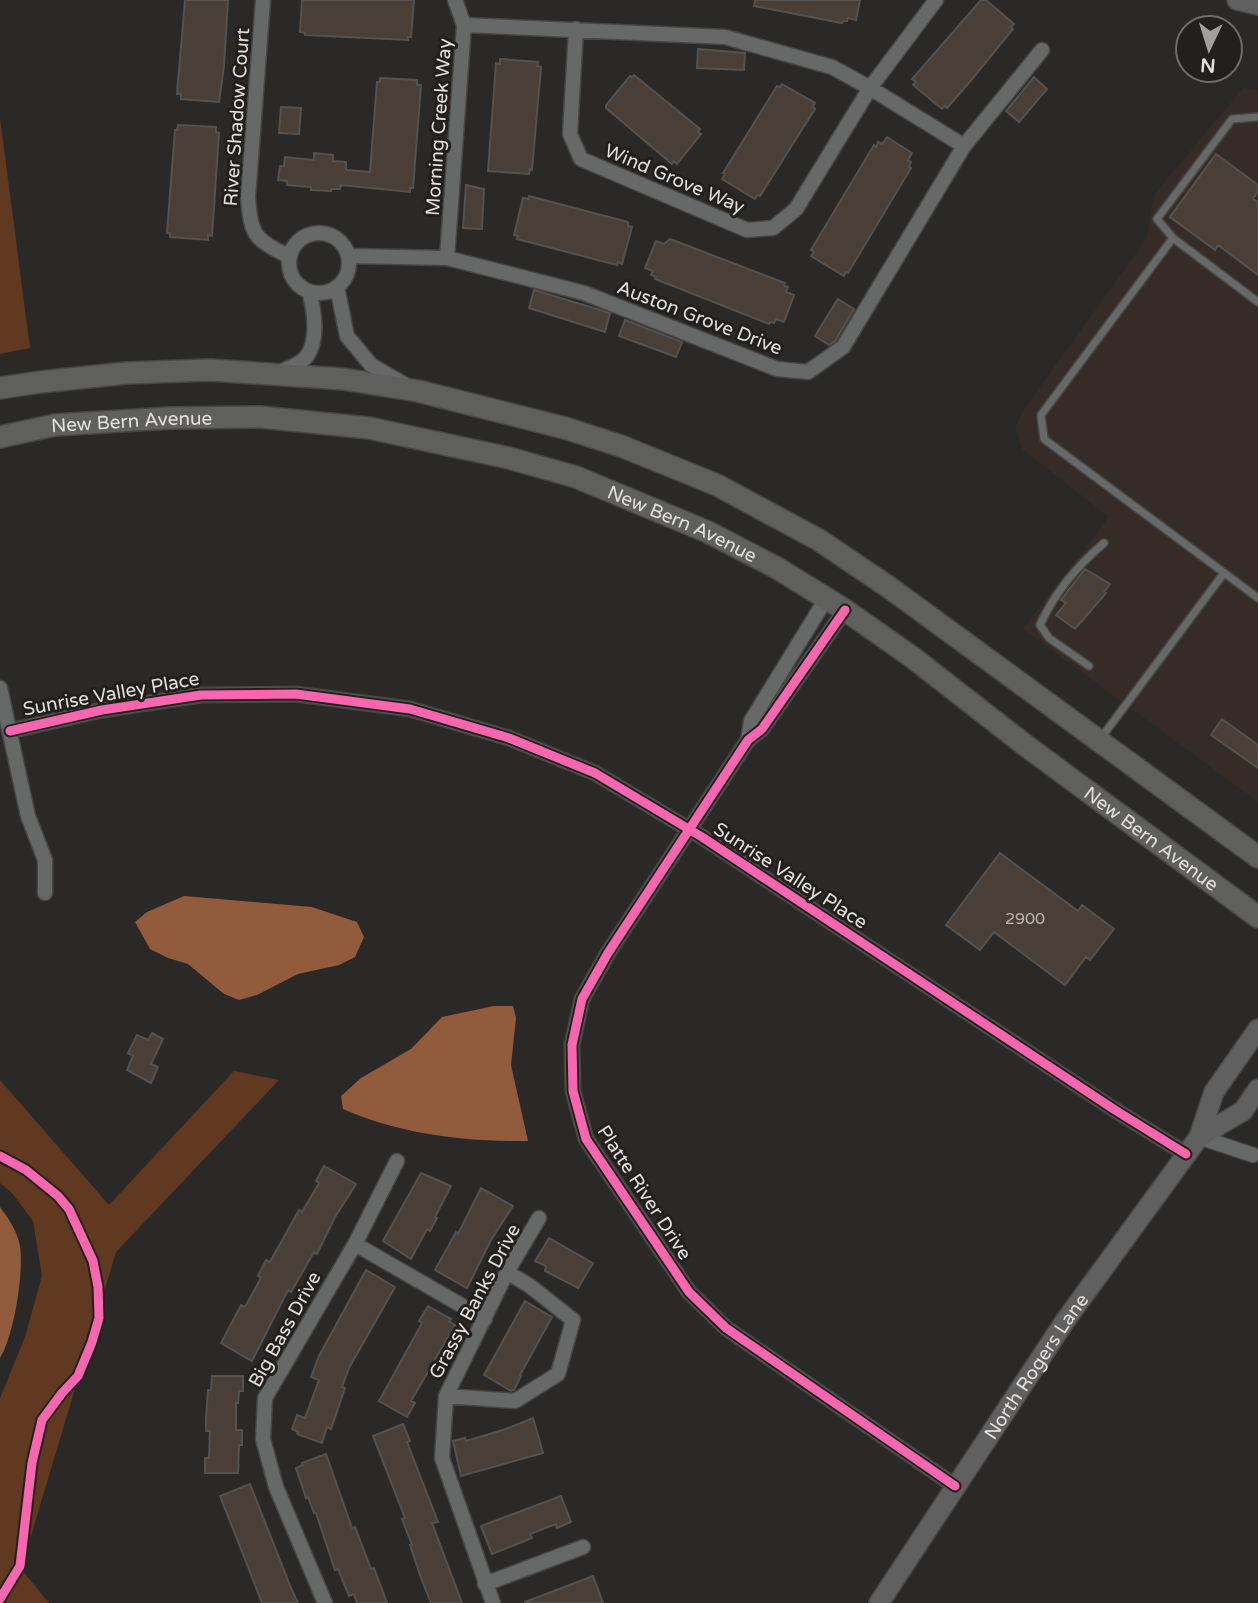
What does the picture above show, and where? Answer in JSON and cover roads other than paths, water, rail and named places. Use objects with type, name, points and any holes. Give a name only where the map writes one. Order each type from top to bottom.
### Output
[{"type":"main road","points":[[0,388],[127,373],[210,370],[343,379],[418,391],[565,428],[621,446],[717,485],[819,540],[890,588],[1258,857]]},
{"type":"main road","name":"New Bern Avenue","points":[[0,437],[55,425],[170,418],[260,417],[369,428],[509,458],[576,477],[708,532],[777,568],[845,610],[912,657],[1025,745],[1258,917]]},
{"type":"street","name":"River Shadow Court","points":[[263,0],[248,197],[250,225],[264,244],[290,257]]},
{"type":"street","name":"Morning Creek Way","points":[[447,258],[464,25],[455,0]]},
{"type":"street","name":"Wind Grove Way","points":[[576,29],[570,134],[581,159],[747,230],[773,228],[796,209],[870,88],[936,0]]},
{"type":"street","points":[[1237,0],[1258,5]]},
{"type":"street","points":[[464,25],[725,37],[832,67],[964,146]]},
{"type":"street","name":"Auston Grove Drive","points":[[349,256],[447,258],[584,293],[777,369],[808,372],[843,347],[964,146],[1042,50]]},
{"type":"street","points":[[321,232],[339,239],[349,256],[347,275],[337,287],[325,292],[309,290],[297,283],[291,275],[290,257],[294,245],[301,238],[321,232]]},
{"type":"street","points":[[337,287],[347,336],[371,365],[418,391]]},
{"type":"street","points":[[273,373],[297,365],[308,355],[314,330],[309,290]]},
{"type":"street","name":"Platte River Drive","points":[[748,740],[751,722],[826,599]]},
{"type":"street","name":"Platte River Drive","points":[[845,610],[761,729],[748,740],[608,953],[582,999],[572,1045],[573,1091],[586,1139],[689,1292],[726,1328],[955,1486]]},
{"type":"street","points":[[0,688],[28,816],[45,860],[45,893]]},
{"type":"street","name":"Sunrise Valley Place","points":[[10,731],[102,710],[201,695],[296,694],[410,709],[509,738],[595,773],[688,829],[1186,1154]]},
{"type":"street","name":"North Rogers Lane","points":[[879,1603],[1065,1321],[1199,1136],[1214,1092],[1258,1029]]},
{"type":"street","name":"North Rogers Lane","points":[[1199,1136],[1243,1111],[1258,1089]]},
{"type":"street","points":[[1199,1136],[1253,1155]]},
{"type":"street","name":"Big Bass Drive","points":[[325,1603],[276,1487],[263,1439],[265,1398],[355,1244],[397,1161]]},
{"type":"street","name":"Grassy Banks Drive","points":[[493,1603],[442,1458],[446,1396],[507,1272],[539,1219]]},
{"type":"street","points":[[355,1244],[485,1319]]},
{"type":"street","points":[[446,1396],[515,1401],[558,1374],[573,1320],[530,1286],[507,1272]]},
{"type":"street","points":[[485,1584],[583,1547]]},
{"type":"lane","points":[[1258,117],[1232,119],[1157,219],[1173,238],[1258,302]]},
{"type":"lane","points":[[1173,238],[1041,415],[1044,439],[1258,598]]},
{"type":"lane","points":[[1089,666],[1049,638],[1040,625],[1047,610],[1084,560],[1104,543]]},
{"type":"lane","points":[[1100,740],[1224,573]]}]
